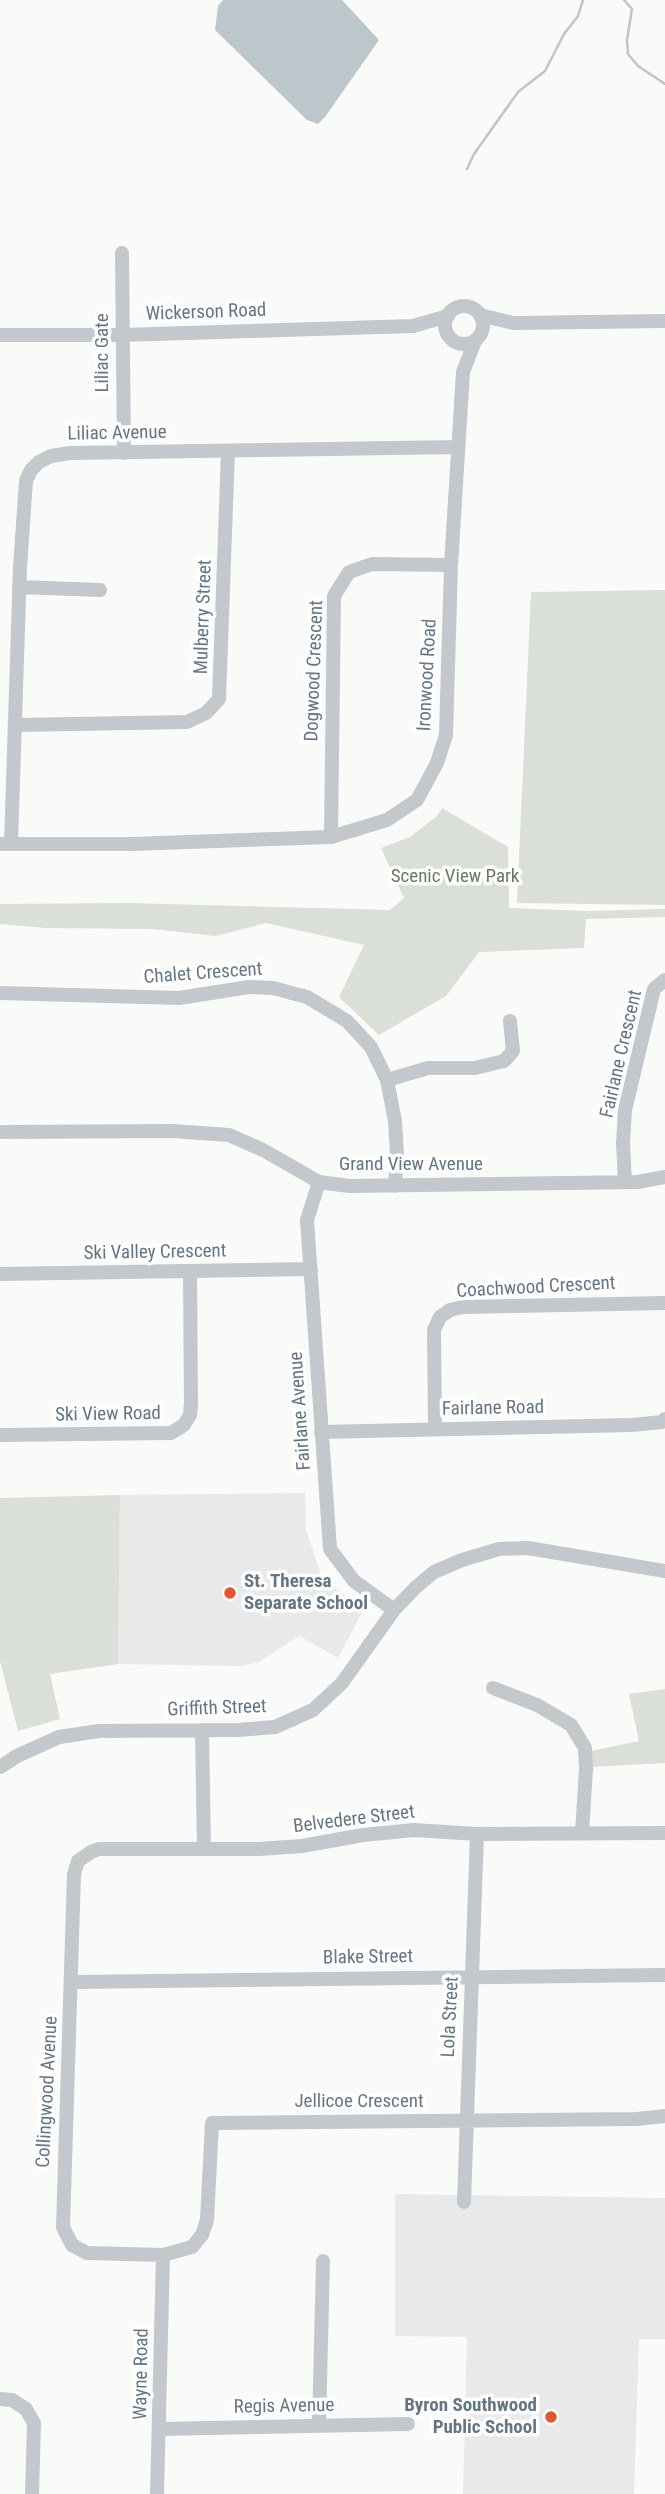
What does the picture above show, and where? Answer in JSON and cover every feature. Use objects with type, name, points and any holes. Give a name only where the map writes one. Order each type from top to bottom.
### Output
[{"type":"street","name":"Liliac Gate","points":[[122,253],[124,453]]},
{"type":"street","points":[[478,337],[483,323],[480,315],[473,308],[464,306],[454,309],[445,326],[452,339],[465,344],[513,323]]},
{"type":"street","points":[[480,315],[513,323],[665,321]]},
{"type":"street","name":"Wickerson Road","points":[[0,335],[122,335],[413,326],[448,316]]},
{"type":"street","name":"Wickerson Road","points":[[413,326],[452,339]]},
{"type":"street","name":"Ironwood Road","points":[[6,843],[131,844],[331,836],[387,820],[417,800],[437,763],[446,735],[451,565],[463,372],[478,337]]},
{"type":"street","name":"Ironwood Road","points":[[452,339],[463,372]]},
{"type":"street","name":"Liliac Avenue","points":[[6,843],[17,725],[19,587],[26,481],[39,462],[51,456],[70,453],[458,447]]},
{"type":"street","name":"Mulberry Street","points":[[17,725],[187,722],[206,713],[219,699],[229,451]]},
{"type":"street","name":"Dogwood Crescent","points":[[331,836],[334,596],[349,572],[372,564],[451,565]]},
{"type":"street","points":[[19,587],[100,590]]},
{"type":"street","name":"Fairlane Crescent","points":[[625,1182],[625,1110],[654,989],[665,980]]},
{"type":"street","name":"Chalet Crescent","points":[[0,993],[178,999],[249,987],[273,988],[307,997],[347,1021],[371,1046],[387,1080],[395,1121],[395,1186]]},
{"type":"street","points":[[387,1080],[428,1068],[475,1068],[504,1061],[513,1051],[510,1021]]},
{"type":"street","name":"Grand View Avenue","points":[[0,1132],[172,1131],[229,1135],[263,1150],[319,1182],[349,1186],[638,1182],[665,1177]]},
{"type":"street","name":"Fairlane Avenue","points":[[319,1182],[307,1220],[330,1549],[354,1581],[394,1610]]},
{"type":"street","name":"Ski Valley Crescent","points":[[0,1274],[311,1269]]},
{"type":"street","name":"Ski View Road","points":[[0,1435],[171,1433],[184,1425],[190,1415],[191,1404],[190,1271]]},
{"type":"street","name":"Coachwood Crescent","points":[[435,1429],[434,1330],[440,1317],[450,1310],[463,1307],[665,1303]]},
{"type":"street","name":"Fairlane Road","points":[[321,1432],[632,1425],[662,1422],[665,1419]]},
{"type":"street","name":"Griffith Street","points":[[0,1767],[17,1756],[59,1737],[99,1731],[275,1727],[313,1710],[342,1683],[394,1610],[434,1572],[499,1549],[528,1548],[665,1571]]},
{"type":"street","points":[[493,1688],[537,1705],[571,1726],[585,1748],[582,1833]]},
{"type":"street","points":[[202,1730],[204,1848]]},
{"type":"street","name":"Belvedere Street","points":[[91,1852],[99,1849],[259,1849],[302,1846],[363,1835],[414,1830],[477,1834],[665,1833]]},
{"type":"street","name":"Lola Street","points":[[464,2202],[477,1834]]},
{"type":"street","name":"Collingwood Avenue","points":[[91,1852],[78,1861],[74,1874],[63,2227],[72,2245],[87,2253],[163,2255]]},
{"type":"street","name":"Blake Street","points":[[72,1982],[665,1975]]},
{"type":"street","name":"Jellicoe Crescent","points":[[163,2255],[192,2247],[202,2235],[207,2220],[212,2123],[637,2119],[665,2116]]},
{"type":"street","name":"Wayne Road","points":[[157,2494],[163,2255]]},
{"type":"street","points":[[319,2425],[323,2261]]},
{"type":"street","points":[[0,2399],[12,2400],[26,2409],[34,2423],[32,2494]]},
{"type":"street","name":"Regis Avenue","points":[[160,2429],[408,2424]]},
{"type":"shaded area","points":[[223,0],[342,0],[379,40],[318,124],[307,120],[215,30],[218,6]]},
{"type":"shaded area","name":"St. Theresa Separate School","points":[[305,1493],[306,1529],[321,1576],[363,1610],[338,1658],[299,1636],[259,1662],[240,1666],[118,1664],[120,1495]]},
{"type":"shaded area","name":"Byron Southwood Public School","points":[[395,2194],[665,2198],[665,2339],[639,2339],[634,2494],[463,2494],[467,2337],[395,2336]]},
{"type":"green space","points":[[665,590],[665,905],[517,903],[531,592]]},
{"type":"green space","name":"Scenic View Park","points":[[442,808],[508,847],[509,908],[587,911],[665,909],[665,917],[586,919],[584,948],[479,952],[446,996],[379,1035],[339,997],[364,945],[266,923],[216,936],[152,929],[45,928],[0,924],[0,904],[129,903],[390,910],[404,898],[381,848],[410,837],[437,816]]},
{"type":"green space","points":[[120,1495],[118,1664],[50,1674],[60,1719],[18,1731],[0,1661],[0,1498]]},
{"type":"green space","points":[[665,1689],[665,1763],[592,1767],[591,1751],[639,1741],[629,1694]]},
{"type":"waterway","points":[[467,169],[474,154],[518,92],[545,71],[564,34],[578,16],[583,0]]},
{"type":"waterway","points":[[624,0],[632,9],[627,40],[628,54],[638,66],[665,84]]},
{"type":"place","name":"St. Theresa Separate School","points":[[230,1593]]},
{"type":"place","name":"Byron Southwood Public School","points":[[551,2417]]}]
